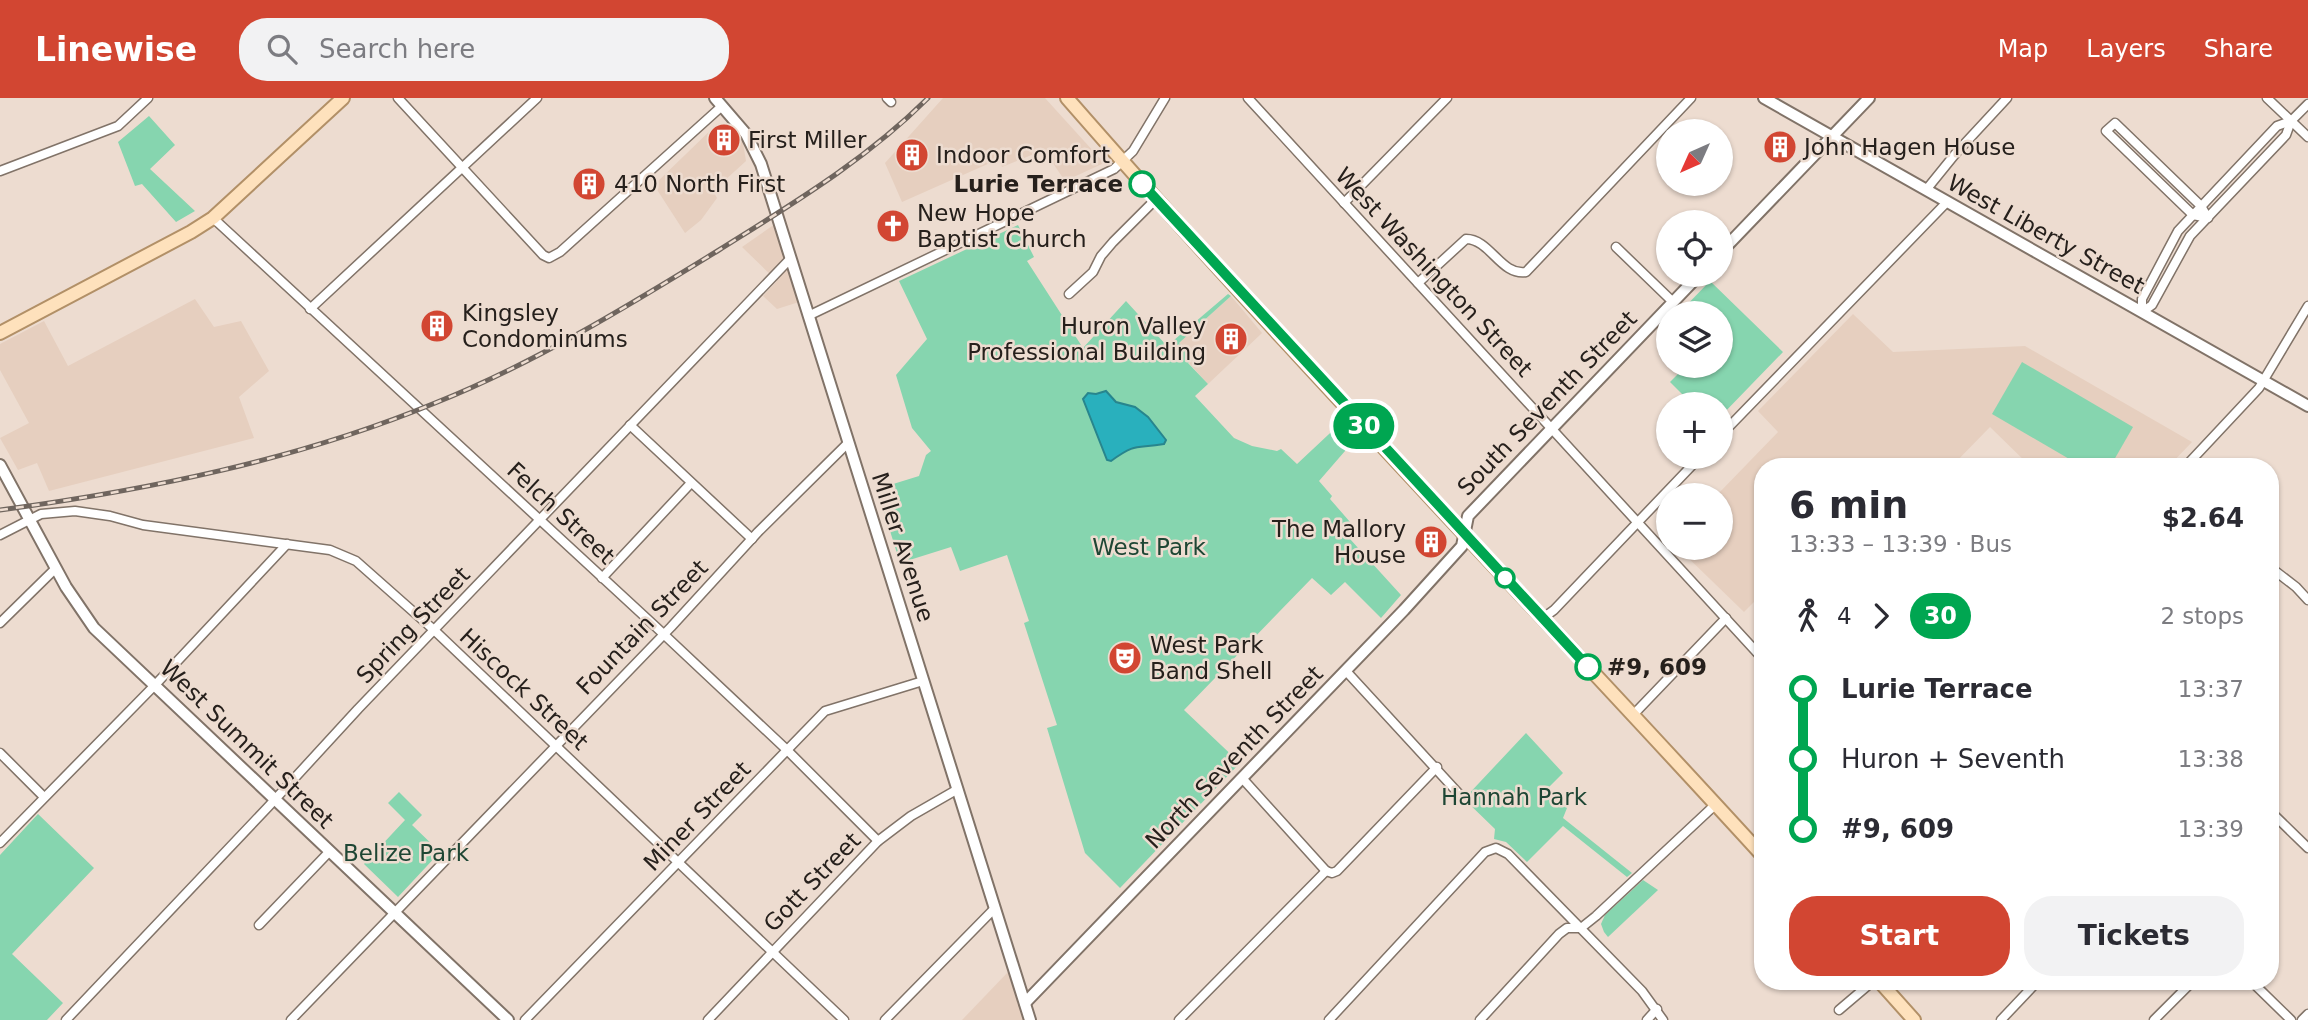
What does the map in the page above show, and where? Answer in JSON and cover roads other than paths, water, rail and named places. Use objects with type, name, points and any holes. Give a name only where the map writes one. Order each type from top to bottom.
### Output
[{"type":"main road","points":[[0,333],[214,218],[343,98]]},
{"type":"main road","points":[[1067,98],[1156,200],[1754,846]]},
{"type":"main road","points":[[1887,990],[1911,1019]]},
{"type":"street","points":[[0,171],[118,126],[148,98]]},
{"type":"street","points":[[398,98],[548,258],[561,253],[722,101]]},
{"type":"street","points":[[310,309],[537,98]]},
{"type":"street","points":[[808,316],[1114,169],[1133,151],[1165,98]]},
{"type":"street","name":"West Washington Street","points":[[1248,98],[1754,649]]},
{"type":"street","points":[[1344,203],[1447,98]]},
{"type":"street","points":[[1418,283],[1466,239],[1479,243],[1512,270],[1526,272],[1691,98]]},
{"type":"street","name":"West Liberty Street","points":[[1764,98],[2308,406]]},
{"type":"street","points":[[1733,240],[1868,98]]},
{"type":"street","points":[[1926,190],[2007,98]]},
{"type":"street","points":[[2267,98],[2308,137]]},
{"type":"street","name":"Miller Avenue","points":[[722,101],[755,150],[1030,1020]]},
{"type":"street","points":[[2142,312],[2152,305],[2190,236],[2286,135],[2291,121],[2308,104]]},
{"type":"street","points":[[2142,312],[2142,299],[2178,231],[2277,126],[2291,121]]},
{"type":"street","points":[[2115,124],[2201,206],[2208,218],[2193,215],[2106,131],[2115,124]]},
{"type":"street","points":[[1069,294],[1093,271],[1113,242],[1156,200]]},
{"type":"street","points":[[1733,423],[1947,202]]},
{"type":"street","name":"Felch Street","points":[[214,218],[787,750],[878,841]]},
{"type":"street","points":[[1616,247],[1672,301]]},
{"type":"street","name":"Spring Street","points":[[66,1020],[629,425],[790,259]]},
{"type":"street","name":"South Seventh Street","points":[[1674,301],[1687,287]]},
{"type":"street","points":[[2194,458],[2263,381],[2308,306]]},
{"type":"street","name":"South Seventh Street","points":[[1463,534],[1468,516],[1656,320]]},
{"type":"street","points":[[629,425],[752,539]]},
{"type":"street","name":"Fountain Street","points":[[290,1020],[555,744],[664,635],[752,539],[848,443]]},
{"type":"street","name":"West Summit Street","points":[[0,465],[77,605],[94,628],[508,1020]]},
{"type":"street","points":[[1543,618],[1554,610],[1688,469]]},
{"type":"street","points":[[602,578],[691,483]]},
{"type":"street","name":"Hiscock Street","points":[[0,535],[29,519],[52,512],[75,511],[144,525],[330,550],[356,561],[434,630],[844,1020]]},
{"type":"street","name":"North Seventh Street","points":[[1025,1003],[1346,671],[1462,546],[1463,534]]},
{"type":"street","points":[[0,843],[155,685],[287,544]]},
{"type":"street","points":[[0,623],[56,568]]},
{"type":"street","points":[[2279,574],[2308,600]]},
{"type":"street","points":[[1633,715],[1726,618]]},
{"type":"street","points":[[1346,671],[1460,795]]},
{"type":"street","name":"Miner Street","points":[[525,1020],[825,711],[923,681]]},
{"type":"street","points":[[0,752],[44,797]]},
{"type":"street","points":[[1242,778],[1326,871],[1332,873],[1338,871],[1437,768]]},
{"type":"street","name":"Gott Street","points":[[708,1020],[878,841],[911,816],[958,789]]},
{"type":"street","points":[[1480,1020],[1559,934],[1567,928],[1581,928],[1716,804]]},
{"type":"street","points":[[2279,820],[2308,848]]},
{"type":"street","points":[[1329,1020],[1488,850],[1496,848],[1508,854],[1581,928],[1657,1009],[1663,1020]]},
{"type":"street","points":[[260,925],[330,852]]},
{"type":"street","points":[[1179,1020],[1326,871]]},
{"type":"street","points":[[885,1020],[994,909]]},
{"type":"street","points":[[1839,1010],[1863,990]]},
{"type":"street","points":[[2001,1020],[2029,990]]},
{"type":"street","points":[[2154,1020],[2184,990]]},
{"type":"street","points":[[2260,990],[2291,1020]]},
{"type":"street","points":[[1647,1020],[1657,1009]]},
{"type":"street","points":[[2302,1020],[2308,1014]]},
{"type":"water","points":[[1106,391],[1116,402],[1135,407],[1148,417],[1166,440],[1164,444],[1137,447],[1111,461],[1107,460],[1083,399],[1088,393]]},
{"type":"railway","points":[[0,510],[111,493],[276,457],[383,423],[472,387],[545,352],[774,216],[854,161],[928,98]]},
{"type":"place","name":"First Miller","points":[[724,140]]},
{"type":"place","name":"John Hagen House","points":[[1780,147]]},
{"type":"place","name":"Indoor Comfort","points":[[912,155]]},
{"type":"place","name":"410 North First","points":[[589,184]]},
{"type":"place","name":"Lurie Terrace","points":[[1142,184]]},
{"type":"place","name":"New Hope Baptist Church","points":[[893,226]]},
{"type":"place","name":"Kingsley Condominums","points":[[437,326]]},
{"type":"place","name":"Huron Valley Professional Building","points":[[1231,339]]},
{"type":"place","name":"The Mallory House","points":[[1431,542]]},
{"type":"place","name":"West Park Band Shell","points":[[1125,658]]},
{"type":"place","name":"#9, 609","points":[[1588,667]]},
{"type":"park label","name":"West Park","points":[[1149,547]]},
{"type":"park label","name":"Hannah Park","points":[[1514,797]]},
{"type":"park label","name":"Belize Park","points":[[406,853]]}]
